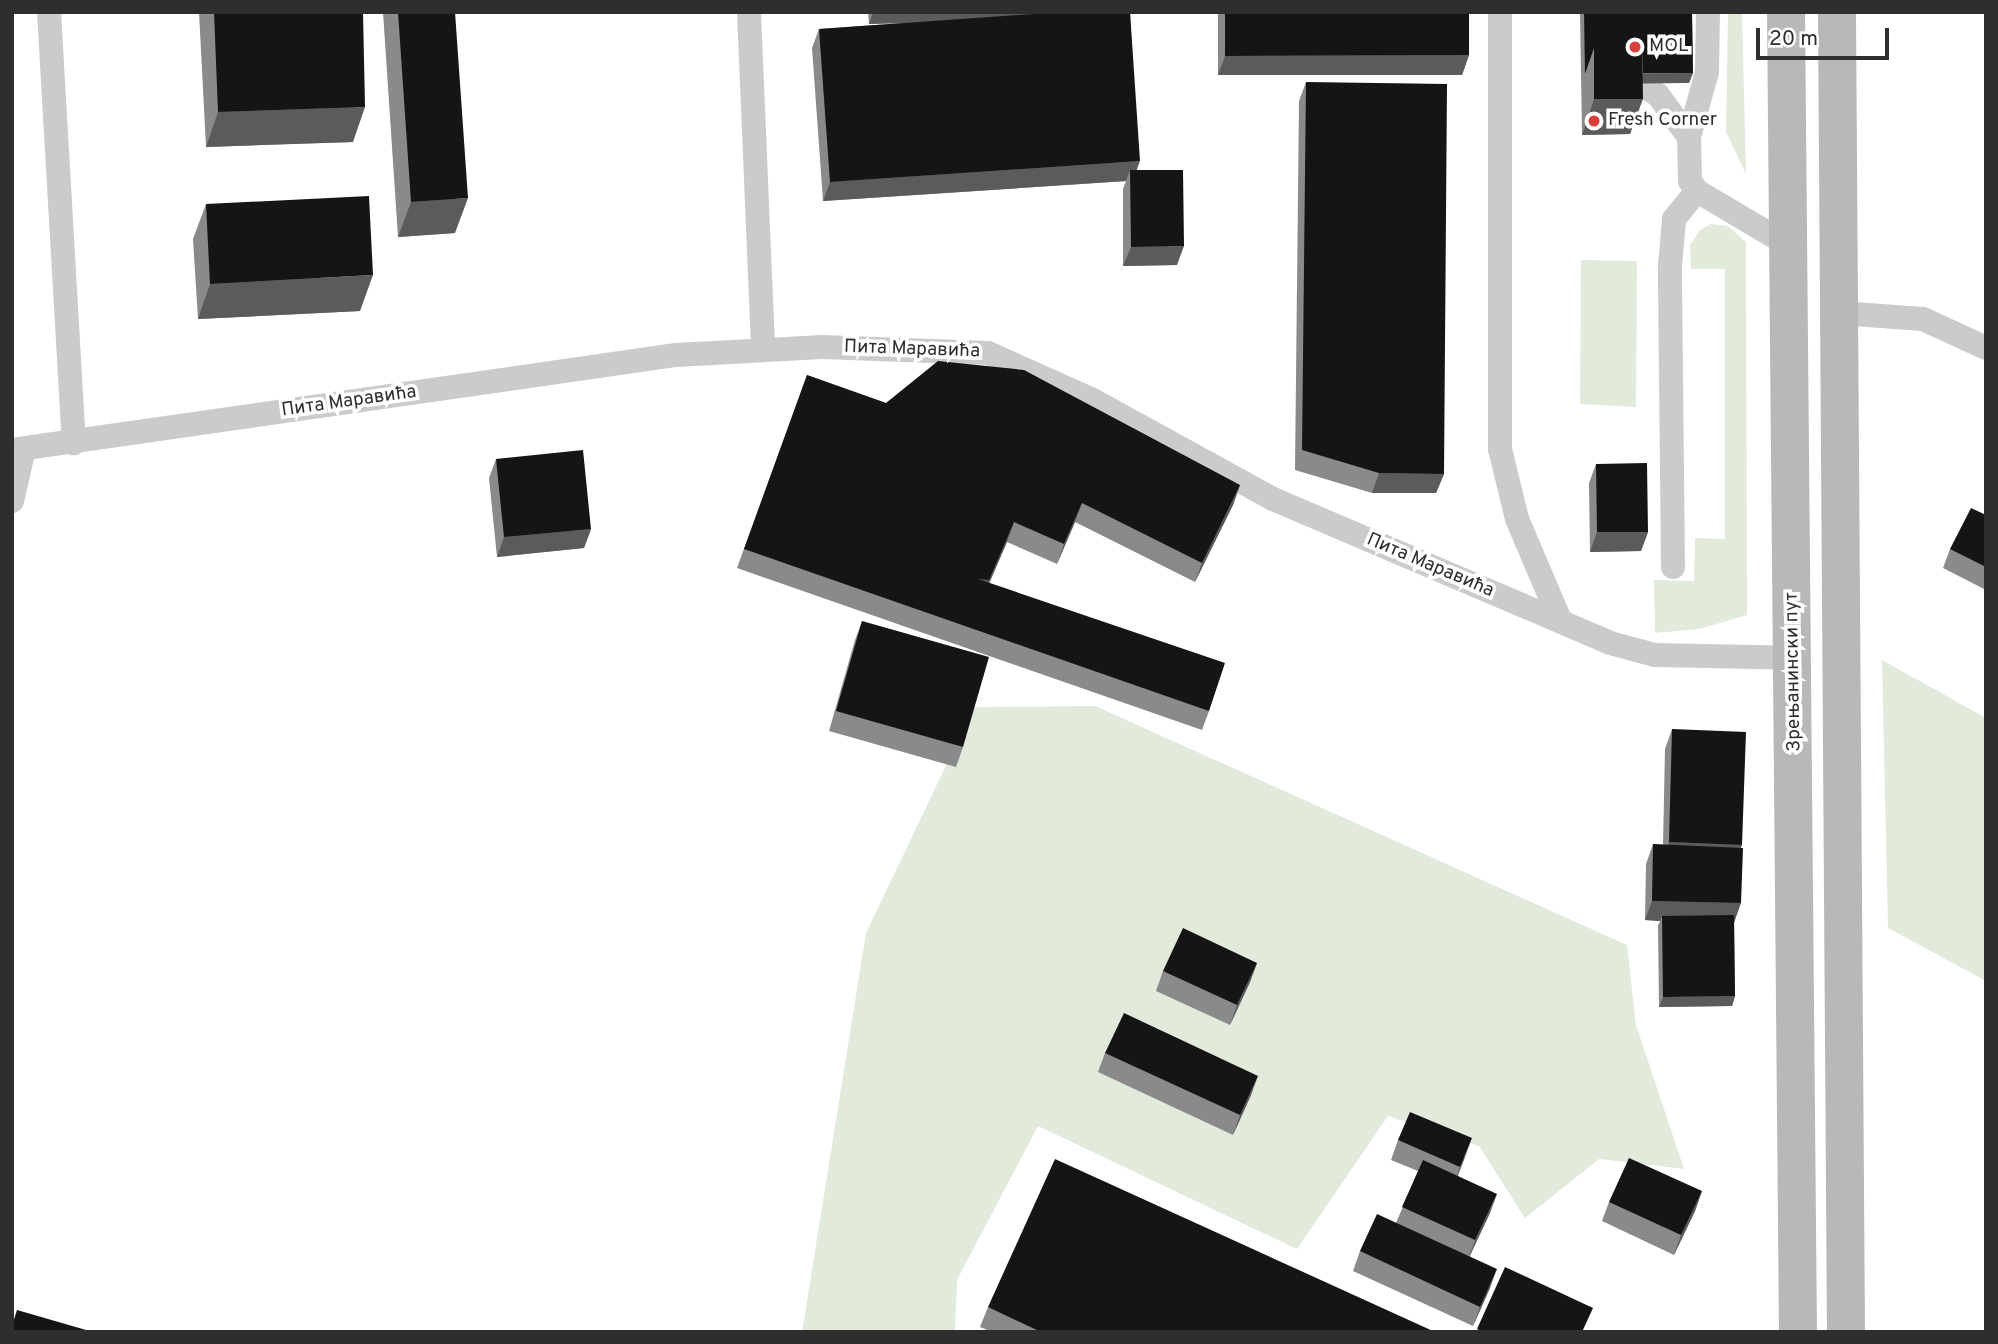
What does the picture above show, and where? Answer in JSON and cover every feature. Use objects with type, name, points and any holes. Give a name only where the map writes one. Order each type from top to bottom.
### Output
[{"type":"main road","name":"Зрењанински пут","points":[[1786,12],[1794,658],[1798,1332]]},
{"type":"main road","points":[[1838,12],[1846,1332]]},
{"type":"lane","points":[[49,12],[74,443]]},
{"type":"lane","points":[[749,12],[764,348]]},
{"type":"lane","points":[[1500,12],[1500,449],[1517,519],[1560,620]]},
{"type":"lane","points":[[1610,12],[1609,58],[1622,74],[1642,72],[1689,137]]},
{"type":"lane","points":[[1708,12],[1707,72],[1689,137],[1687,164],[1697,191],[1790,246]]},
{"type":"lane","points":[[1672,112],[1673,74]]},
{"type":"lane","points":[[1673,567],[1670,266],[1674,219],[1697,191]]},
{"type":"lane","points":[[1840,313],[1923,319],[1986,348]]},
{"type":"lane","name":"Пита Маравића","points":[[18,450],[663,357],[764,348],[884,346],[988,353],[1091,399],[1273,499],[1610,643],[1655,655],[1794,658]]},
{"type":"lane","points":[[12,501],[18,450]]},
{"type":"shaded area","points":[[1728,12],[1742,12],[1746,174],[1726,132]]},
{"type":"shaded area","points":[[1711,224],[1728,226],[1746,242],[1747,615],[1699,629],[1655,633],[1654,580],[1694,581],[1695,538],[1725,539],[1725,269],[1691,269],[1690,245],[1700,230]]},
{"type":"shaded area","points":[[1581,260],[1637,261],[1636,407],[1580,404]]},
{"type":"shaded area","points":[[1882,660],[1986,718],[1986,981],[1888,928]]},
{"type":"shaded area","points":[[1095,706],[1627,945],[1636,1025],[1684,1169],[1599,1159],[1525,1218],[1479,1146],[1388,1116],[1297,1249],[1038,1126],[957,1280],[955,1332],[802,1332],[866,933],[974,707]]},
{"type":"building","points":[[214,12],[363,12],[365,107],[218,112]]},
{"type":"building","points":[[398,12],[455,12],[468,198],[411,202]]},
{"type":"building","points":[[1062,12],[1130,12],[1140,161],[830,182],[819,29]]},
{"type":"building","points":[[1225,12],[1469,12],[1469,55],[1225,56]]},
{"type":"building","name":"MOL","points":[[1584,12],[1692,12],[1693,73],[1643,73],[1642,48],[1594,48],[1585,74]]},
{"type":"building","points":[[1594,48],[1642,48],[1643,99],[1594,99]]},
{"type":"building","points":[[1306,82],[1447,84],[1444,474],[1379,473],[1302,450]]},
{"type":"building","points":[[1130,170],[1183,170],[1184,246],[1131,247]]},
{"type":"building","points":[[369,196],[373,275],[210,284],[206,204]]},
{"type":"building","points":[[938,361],[1024,370],[1240,485],[1202,563],[1082,503],[1064,544],[1014,522],[989,580],[978,579],[1225,663],[1209,711],[744,549],[807,375],[886,403]]},
{"type":"building","points":[[583,450],[591,529],[504,537],[496,459]]},
{"type":"building","points":[[1647,463],[1648,532],[1597,532],[1596,464]]},
{"type":"building","points":[[1971,508],[1986,515],[1986,567],[1950,549]]},
{"type":"building","points":[[862,621],[989,657],[963,747],[836,711]]},
{"type":"building","points":[[1672,729],[1746,732],[1742,845],[1669,842]]},
{"type":"building","points":[[1653,844],[1743,848],[1741,903],[1652,901]]},
{"type":"building","points":[[1734,915],[1735,996],[1663,997],[1662,916]]},
{"type":"building","points":[[1183,928],[1257,963],[1237,1005],[1163,971]]},
{"type":"building","points":[[1124,1013],[1258,1076],[1240,1115],[1105,1053]]},
{"type":"building","points":[[1410,1112],[1472,1138],[1460,1167],[1398,1140]]},
{"type":"building","points":[[1629,1158],[1702,1191],[1681,1235],[1609,1202]]},
{"type":"building","points":[[1055,1159],[1435,1332],[1041,1332],[988,1307]]},
{"type":"building","points":[[1423,1160],[1497,1194],[1475,1240],[1402,1207]]},
{"type":"building","points":[[1377,1214],[1497,1269],[1480,1307],[1360,1251]]},
{"type":"building","points":[[1505,1267],[1593,1308],[1582,1332],[1483,1332],[1477,1329]]},
{"type":"building","points":[[17,1310],[93,1332],[12,1332]]},
{"type":"place","name":"MOL","points":[[1635,47]]},
{"type":"place","name":"Fresh Corner","points":[[1594,121]]}]
